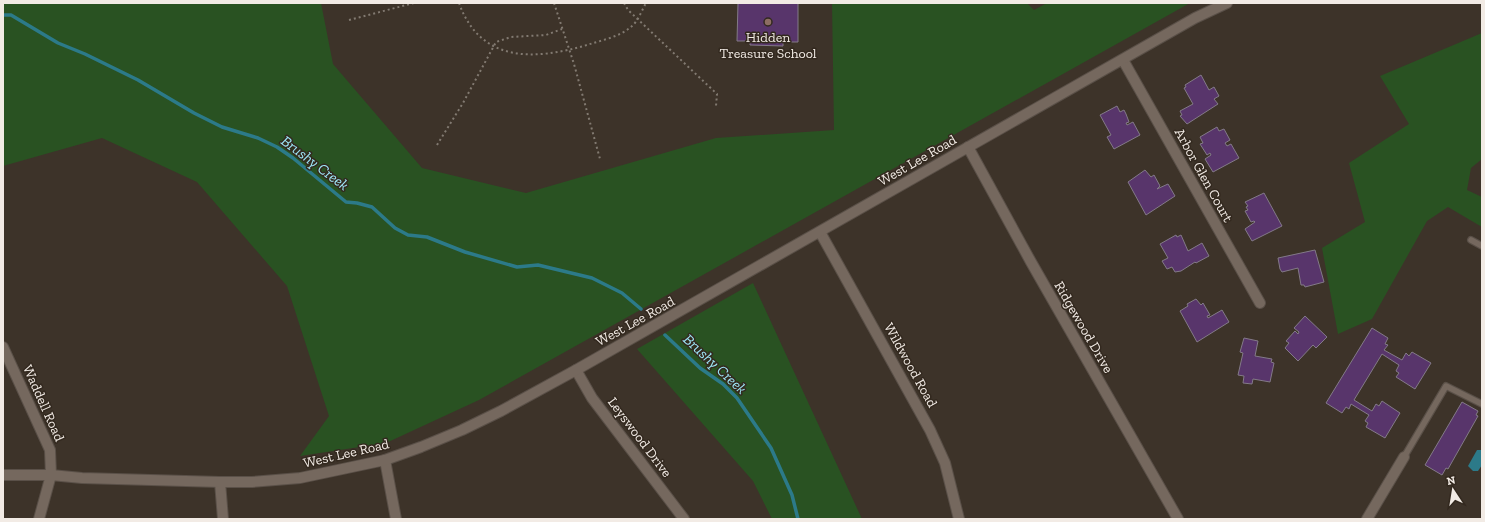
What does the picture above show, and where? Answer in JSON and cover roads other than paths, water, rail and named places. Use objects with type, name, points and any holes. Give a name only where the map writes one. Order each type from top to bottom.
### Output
[{"type":"street","name":"West Lee Road","points":[[3,475],[51,475],[82,478],[252,482],[300,478],[385,460],[462,430],[576,370],[968,147],[1224,4]]},
{"type":"street","name":"Arbor Glen Court","points":[[1123,60],[1260,303]]},
{"type":"street","name":"Ridgewood Drive","points":[[968,147],[1031,262],[1178,519]]},
{"type":"street","name":"Wildwood Road","points":[[820,232],[930,430],[945,463],[959,519]]},
{"type":"street","name":"Waddell Road","points":[[3,347],[50,450],[51,475],[39,519]]},
{"type":"street","name":"Leyswood Drive","points":[[576,370],[592,398],[684,519]]},
{"type":"street","points":[[1367,519],[1404,457]]},
{"type":"street","points":[[385,460],[396,519]]},
{"type":"street","points":[[220,482],[223,519]]},
{"type":"lane","points":[[1471,240],[1482,246]]},
{"type":"lane","points":[[1404,457],[1446,386],[1482,404]]},
{"type":"water","points":[[1477,450],[1482,450],[1482,465],[1478,471],[1473,471],[1468,466]]},
{"type":"waterway","name":"Brushy Creek","points":[[3,15],[11,15],[58,43],[85,54],[138,80],[194,113],[222,127],[258,138],[277,147],[293,158],[346,202],[372,207],[395,228],[408,235],[427,237],[465,252],[517,267],[538,265],[592,278],[622,293],[641,309]]},
{"type":"waterway","name":"Brushy Creek","points":[[665,335],[700,368],[723,384],[737,398],[771,448],[792,495],[798,519]]},
{"type":"place","name":"Hidden Treasure School","points":[[768,22]]}]
